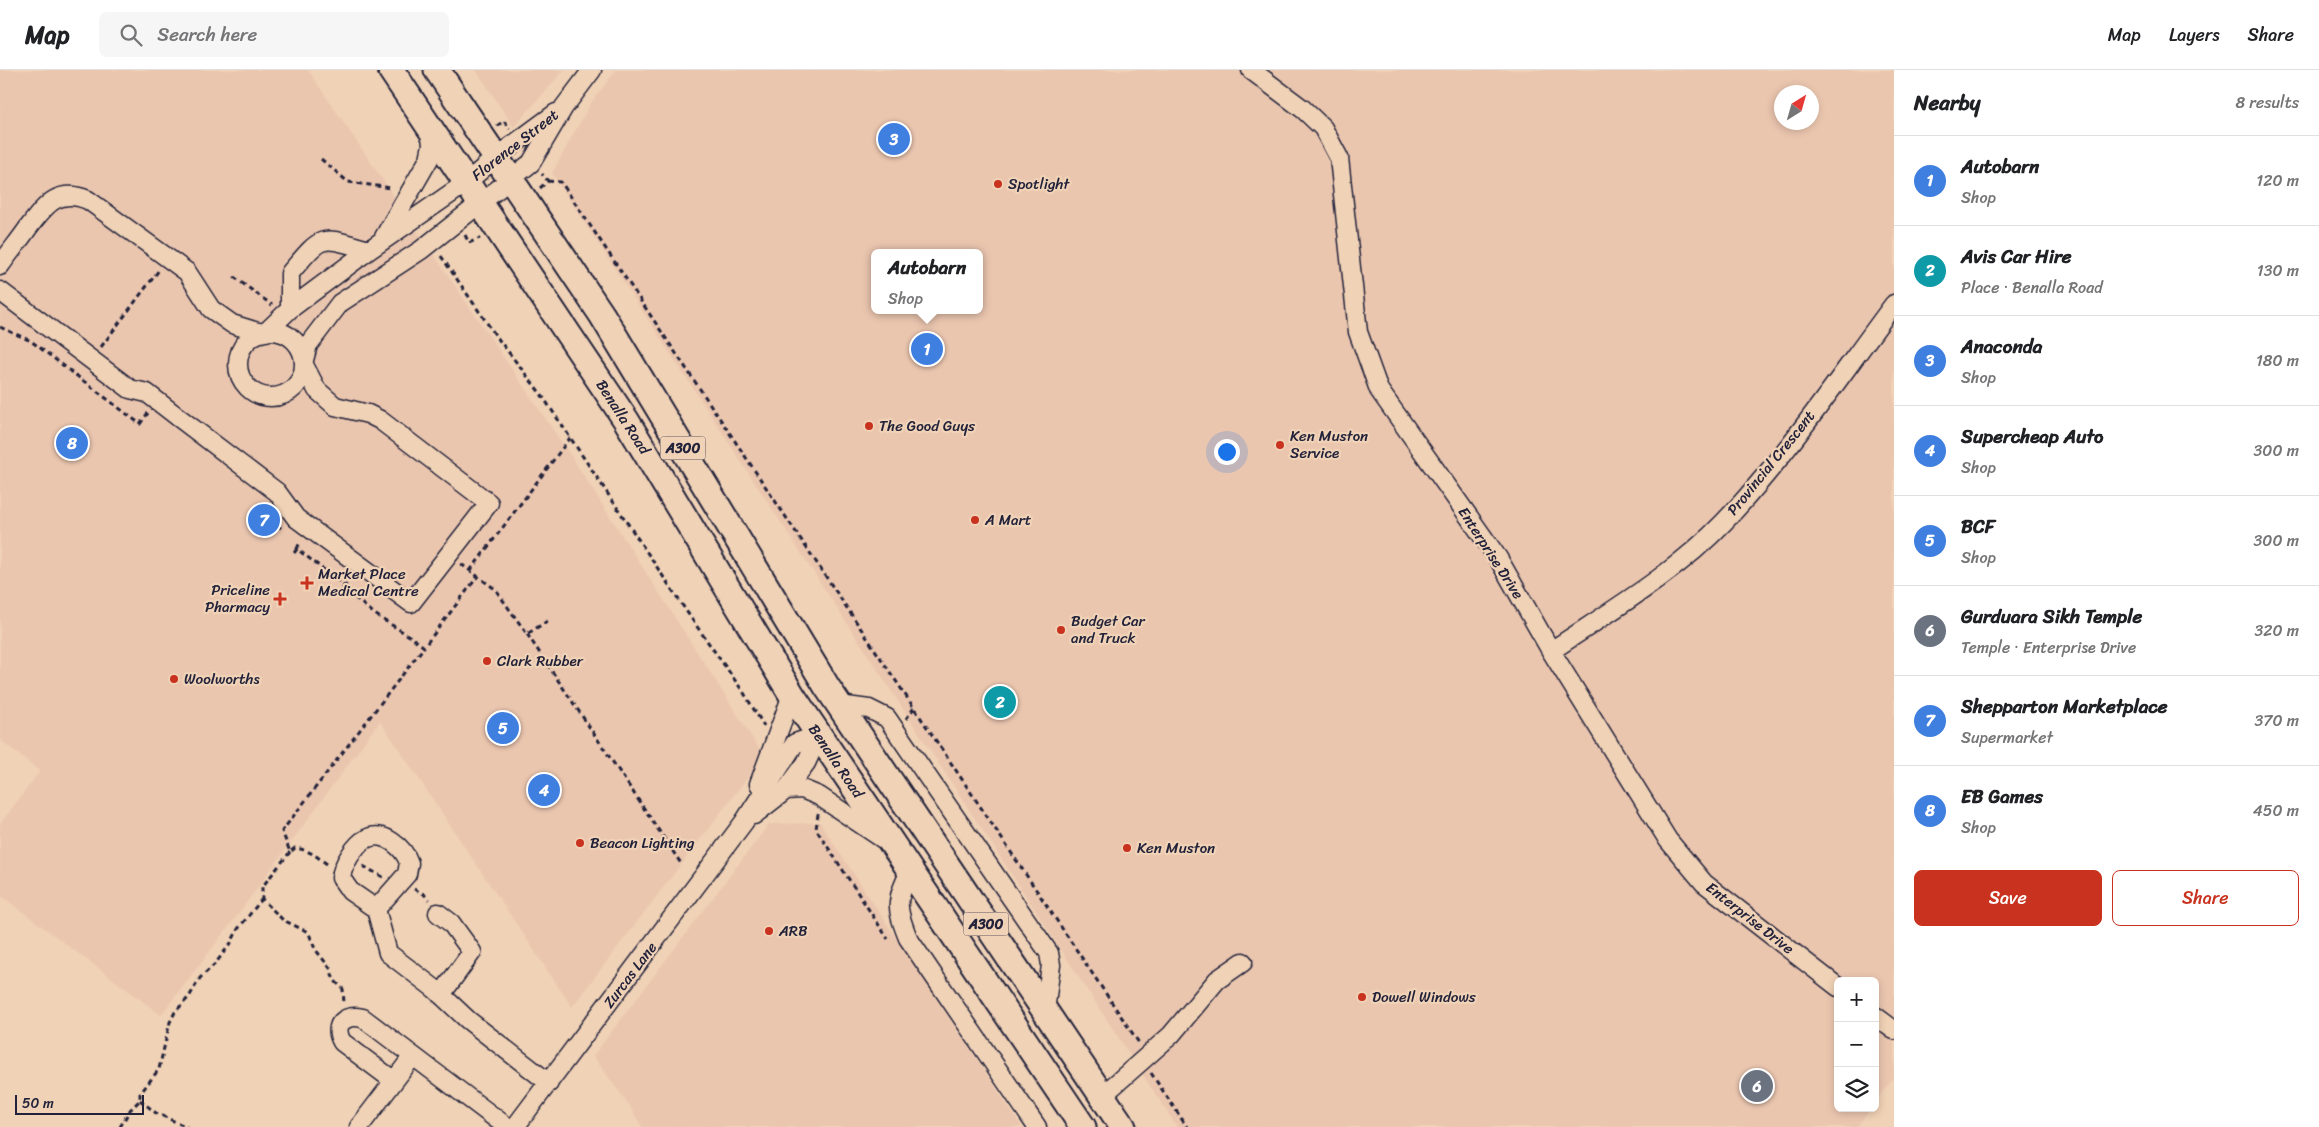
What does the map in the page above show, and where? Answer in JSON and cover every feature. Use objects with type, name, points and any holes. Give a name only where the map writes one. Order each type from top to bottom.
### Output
[{"type":"highway","name":"Benalla Road","points":[[391,70],[641,444],[792,695],[1084,1127]]},
{"type":"highway","name":"A300","points":[[437,70],[611,330],[844,713],[1123,1127]]},
{"type":"highway","points":[[819,735],[844,713]]},
{"type":"highway","points":[[1097,1127],[1097,1110],[1102,1096]]},
{"type":"street","name":"Florence Street","points":[[473,193],[510,180],[531,162],[564,107],[592,70]]},
{"type":"street","name":"Enterprise Drive","points":[[1251,70],[1303,109],[1323,128],[1339,158],[1358,332],[1379,390],[1498,558],[1551,651],[1668,840],[1704,883],[1834,984]]},
{"type":"street","name":"Florence Street","points":[[473,193],[495,158],[564,107]]},
{"type":"street","points":[[375,246],[429,159],[432,145],[430,128]]},
{"type":"street","points":[[473,193],[421,250],[340,303],[308,345],[299,383],[284,395],[274,398],[254,393],[240,376],[239,357],[247,342],[264,332],[290,309],[375,246],[473,193]]},
{"type":"street","points":[[0,266],[45,206],[56,198],[67,196],[88,200],[187,272],[210,309],[232,324],[264,332],[276,332],[291,338],[301,350],[304,362],[317,390],[335,406],[368,414],[380,420],[489,503],[411,604],[296,518],[277,492],[148,393],[130,389],[0,291]]},
{"type":"street","points":[[290,309],[290,273],[314,244],[329,239],[375,246]]},
{"type":"street","name":"Provincial Crescent","points":[[1551,651],[1646,588],[1723,524],[1762,480],[1894,304]]},
{"type":"street","name":"Zurcas Lane","points":[[744,822],[779,734],[792,695]]},
{"type":"street","points":[[844,713],[869,709],[887,718],[1049,953],[1051,965],[1045,1011]]},
{"type":"street","name":"Zurcas Lane","points":[[744,822],[786,790],[806,762],[819,735]]},
{"type":"street","name":"Zurcas Lane","points":[[515,1127],[744,822],[795,743],[819,735]]},
{"type":"street","points":[[786,790],[802,789],[818,796],[895,847]]},
{"type":"street","points":[[376,909],[407,874],[409,863],[401,849],[382,837],[366,838],[343,866],[341,878],[343,884],[364,902],[376,909],[388,953],[441,995],[468,1020],[549,1082]]},
{"type":"street","points":[[910,870],[898,898],[900,920],[908,938],[1038,1127]]},
{"type":"street","points":[[438,913],[451,923],[472,952],[441,995]]},
{"type":"street","points":[[1102,1096],[1171,1035],[1217,980],[1243,962]]},
{"type":"street","points":[[394,1081],[342,1042],[338,1035],[338,1027],[341,1022],[350,1017],[363,1018],[507,1127]]},
{"type":"street","points":[[1879,1019],[1894,1030]]},
{"type":"street","points":[[359,1127],[413,1056]]},
{"type":"path","points":[[548,181],[561,182],[1136,1038],[1141,1046],[1143,1060],[1187,1127]]},
{"type":"path","points":[[436,249],[570,438],[693,621],[744,693],[762,726]]},
{"type":"path","points":[[75,378],[91,360],[167,258]]},
{"type":"path","points":[[0,327],[31,342],[75,378],[140,424],[150,411]]},
{"type":"path","points":[[570,438],[469,570],[495,589],[682,865]]},
{"type":"path","points":[[266,508],[275,524],[288,533]]},
{"type":"path","points":[[294,553],[301,543],[295,538]]},
{"type":"path","points":[[296,549],[344,586],[361,566]]},
{"type":"path","points":[[527,634],[549,620]]},
{"type":"path","points":[[290,852],[282,831],[424,647]]},
{"type":"path","points":[[120,1127],[130,1110],[140,1100],[140,1094],[159,1069],[166,1037],[175,1012],[189,997],[200,978],[225,950],[238,929],[262,899],[262,887],[295,848],[312,852],[330,867],[366,867],[376,874],[401,882],[424,894],[438,913]]},
{"type":"path","points":[[262,899],[283,920],[310,936],[315,949],[330,968],[334,980],[343,989],[343,1001],[350,1017]]},
{"type":"path","points":[[140,1100],[156,1113],[187,1127]]},
{"type":"shaded area","points":[[0,70],[308,70],[573,459],[764,756],[572,1007],[380,721],[236,917],[161,1015],[0,895],[0,824],[40,771],[0,740]]},
{"type":"shaded area","points":[[476,70],[564,70],[514,127]]},
{"type":"shaded area","points":[[616,70],[1894,70],[1894,1077],[1879,1097],[1879,977],[1834,977],[1834,1112],[1868,1112],[1857,1127],[1177,1127],[552,173],[590,104]]},
{"type":"shaded area","points":[[820,823],[1022,1127],[642,1127],[629,1105],[593,1056],[769,824]]},
{"type":"place","name":"Anaconda","points":[[894,139]]},
{"type":"place","name":"Spotlight","points":[[998,184]]},
{"type":"place","name":"Autobarn","points":[[927,349]]},
{"type":"place","name":"The Good Guys","points":[[869,426]]},
{"type":"place","name":"EB Games","points":[[72,443]]},
{"type":"place","name":"Ken Muston Service","points":[[1280,445]]},
{"type":"place","name":"Shepparton Marketplace","points":[[264,520]]},
{"type":"place","name":"A Mart","points":[[975,520]]},
{"type":"place","name":"Market Place Medical Centre","points":[[307,583]]},
{"type":"place","name":"Priceline Pharmacy","points":[[280,599]]},
{"type":"place","name":"Budget Car and Truck","points":[[1061,630]]},
{"type":"place","name":"Clark Rubber","points":[[487,661]]},
{"type":"place","name":"Woolworths","points":[[174,679]]},
{"type":"place","name":"Avis Car Hire","points":[[1000,702]]},
{"type":"place","name":"BCF","points":[[503,728]]},
{"type":"place","name":"Supercheap Auto","points":[[544,790]]},
{"type":"place","name":"Beacon Lighting","points":[[580,843]]},
{"type":"place","name":"Ken Muston","points":[[1127,848]]},
{"type":"place","name":"ARB","points":[[769,931]]},
{"type":"place","name":"Dowell Windows","points":[[1362,997]]},
{"type":"place","name":"Gurduara Sikh Temple","points":[[1757,1086]]}]
